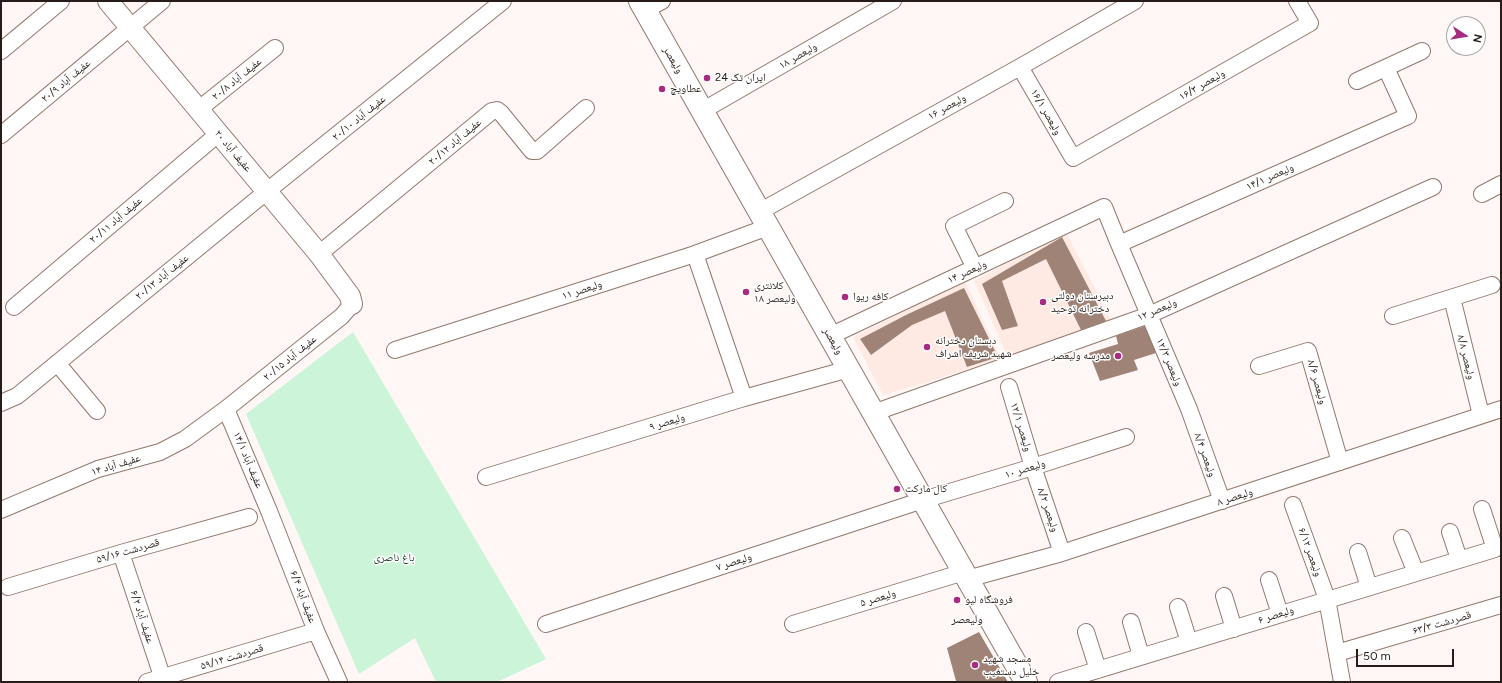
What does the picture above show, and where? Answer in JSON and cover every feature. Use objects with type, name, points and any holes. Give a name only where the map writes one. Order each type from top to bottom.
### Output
[{"type":"main road","name":"ولیعصر","points":[[649,4],[702,111],[1026,682]]},
{"type":"street","points":[[1,51],[61,1]]},
{"type":"street","name":"عفیف آباد ۲۰","points":[[108,1],[319,254],[350,296],[352,304]]},
{"type":"street","name":"عفیف آباد ۲۰/۹","points":[[1,135],[162,1]]},
{"type":"street","name":"عفیف آباد ۲۰/۱۰","points":[[266,192],[503,1]]},
{"type":"street","name":"۱۸ ولیعصر","points":[[702,111],[893,1]]},
{"type":"street","name":"۱۶ ولیعصر","points":[[764,219],[1020,67],[1135,1]]},
{"type":"street","name":"۱۶/۳ ولیعصر","points":[[1072,158],[1310,23],[1298,1]]},
{"type":"street","name":"عفیف آباد ۲۰/۸","points":[[198,110],[275,48]]},
{"type":"street","points":[[1357,81],[1422,51]]},
{"type":"street","name":"۱۶/۱ ولیعصر","points":[[1020,67],[1072,158]]},
{"type":"street","name":"۱۴/۱ ولیعصر","points":[[1119,244],[1408,116],[1386,68]]},
{"type":"street","name":"عفیف آباد ۲۰/۱۲","points":[[319,254],[492,111],[497,110],[501,113],[532,151],[537,151],[586,108]]},
{"type":"street","name":"عفیف آباد ۲۰/۱۱","points":[[14,307],[218,134]]},
{"type":"street","points":[[1482,194],[1501,184]]},
{"type":"street","name":"۱۲ ولیعصر","points":[[873,413],[1149,315],[1433,187]]},
{"type":"street","name":"عفیف آباد ۲۰/۱۳","points":[[1,403],[17,396],[266,192]]},
{"type":"street","points":[[975,268],[954,226],[1005,201]]},
{"type":"street","name":"۱۴ ولیعصر","points":[[830,336],[1104,207],[1119,244]]},
{"type":"street","name":"۱۱ ولیعصر","points":[[395,350],[695,254],[764,219]]},
{"type":"street","name":"۱۲/۳ ولیعصر","points":[[1119,244],[1189,409]]},
{"type":"street","points":[[695,254],[744,398]]},
{"type":"street","points":[[1393,316],[1492,285]]},
{"type":"street","name":"۸/۸ ولیعصر","points":[[1452,298],[1481,415]]},
{"type":"street","name":"عفیف آباد ۲۰/۱۵","points":[[226,409],[342,316],[352,304]]},
{"type":"street","name":"۸/۶ ولیعصر","points":[[1259,366],[1308,351],[1340,462]]},
{"type":"street","points":[[57,363],[97,411]]},
{"type":"street","name":"۹ ولیعصر","points":[[486,477],[744,398],[849,369]]},
{"type":"street","name":"۱۲/۱ ولیعصر","points":[[1009,387],[1033,467]]},
{"type":"street","name":"عفیف آباد ۱۴","points":[[1,510],[98,469],[160,452],[185,439],[226,409]]},
{"type":"street","name":"عفیف آباد ۱۴/۱","points":[[226,409],[269,511]]},
{"type":"street","name":"۸/۴ ولیعصر","points":[[1189,409],[1222,501]]},
{"type":"street","name":"۸ ولیعصر","points":[[965,575],[1062,553],[1501,409]]},
{"type":"street","name":"۱۰ ولیعصر","points":[[923,500],[1126,437]]},
{"type":"street","name":"۸/۲ ولیعصر","points":[[1033,467],[1062,553]]},
{"type":"street","name":"۷ ولیعصر","points":[[546,624],[923,500]]},
{"type":"street","name":"۶/۱۲ ولیعصر","points":[[1293,505],[1327,599],[1342,682]]},
{"type":"street","name":"۶ ولیعصر","points":[[1058,682],[1495,549],[1482,509]]},
{"type":"street","name":"عفیف آباد ۶/۴","points":[[269,511],[316,631],[339,682]]},
{"type":"street","name":"۵۹/۱۶ قصردشت","points":[[8,587],[249,517]]},
{"type":"street","points":[[1450,532],[1459,559]]},
{"type":"street","points":[[1402,538],[1416,573]]},
{"type":"street","points":[[1358,552],[1369,587]]},
{"type":"street","name":"عفیف آباد ۶/۲","points":[[121,553],[158,681]]},
{"type":"street","name":"۵ ولیعصر","points":[[793,624],[965,575]]},
{"type":"street","points":[[1268,580],[1280,614]]},
{"type":"street","points":[[1224,596],[1234,629]]},
{"type":"street","name":"۶۳/۳ قصردشت","points":[[1337,653],[1501,605]]},
{"type":"street","points":[[1178,607],[1189,642]]},
{"type":"street","points":[[1131,622],[1141,656]]},
{"type":"street","name":"۵۹/۱۴ قصردشت","points":[[158,681],[316,631]]},
{"type":"street","points":[[1086,632],[1098,670]]},
{"type":"shaded area","name":"دبیرستان دولتی دخترانه توحید","points":[[1066,232],[1113,324],[1008,357],[974,281]]},
{"type":"shaded area","name":"دبستان دخترانه شهید شریف اشراف","points":[[965,281],[1000,358],[925,383],[883,395],[853,337]]},
{"type":"green space","name":"باغ ناصری","points":[[353,332],[546,659],[497,682],[436,682],[415,638],[359,674],[246,414]]},
{"type":"building","points":[[1062,237],[1106,321],[1081,330],[1046,259],[1002,281],[1018,326],[1002,330],[982,284]]},
{"type":"building","points":[[964,288],[998,357],[967,367],[945,311],[912,325],[871,355],[860,339],[906,315]]},
{"type":"building","name":"مدرسه ولیعصر","points":[[1145,326],[1156,353],[1134,360],[1138,370],[1100,381],[1089,353],[1118,344],[1116,336]]},
{"type":"building","name":"مسجد شهید خلیل دستغیب","points":[[979,632],[1008,682],[955,682],[956,681],[947,648]]},
{"type":"place","name":"ایران تک 24","points":[[707,78]]},
{"type":"place","name":"عطاویچ","points":[[662,89]]},
{"type":"place","name":"کلانتری ۱۸ ولیعصر","points":[[746,292]]},
{"type":"place","name":"کافه ریوا","points":[[845,297]]},
{"type":"place","name":"دبیرستان دولتی دخترانه توحید","points":[[1043,302]]},
{"type":"place","name":"دبستان دخترانه شهید شریف اشراف","points":[[927,347]]},
{"type":"place","name":"مدرسه ولیعصر","points":[[1118,356]]},
{"type":"place","name":"کال مارکت","points":[[897,489]]},
{"type":"place","name":"فروشگاه لیو","points":[[957,600]]},
{"type":"place","name":"مسجد شهید خلیل دستغیب","points":[[975,665]]},
{"type":"district","name":"ولیعصر","points":[[967,619]]}]
